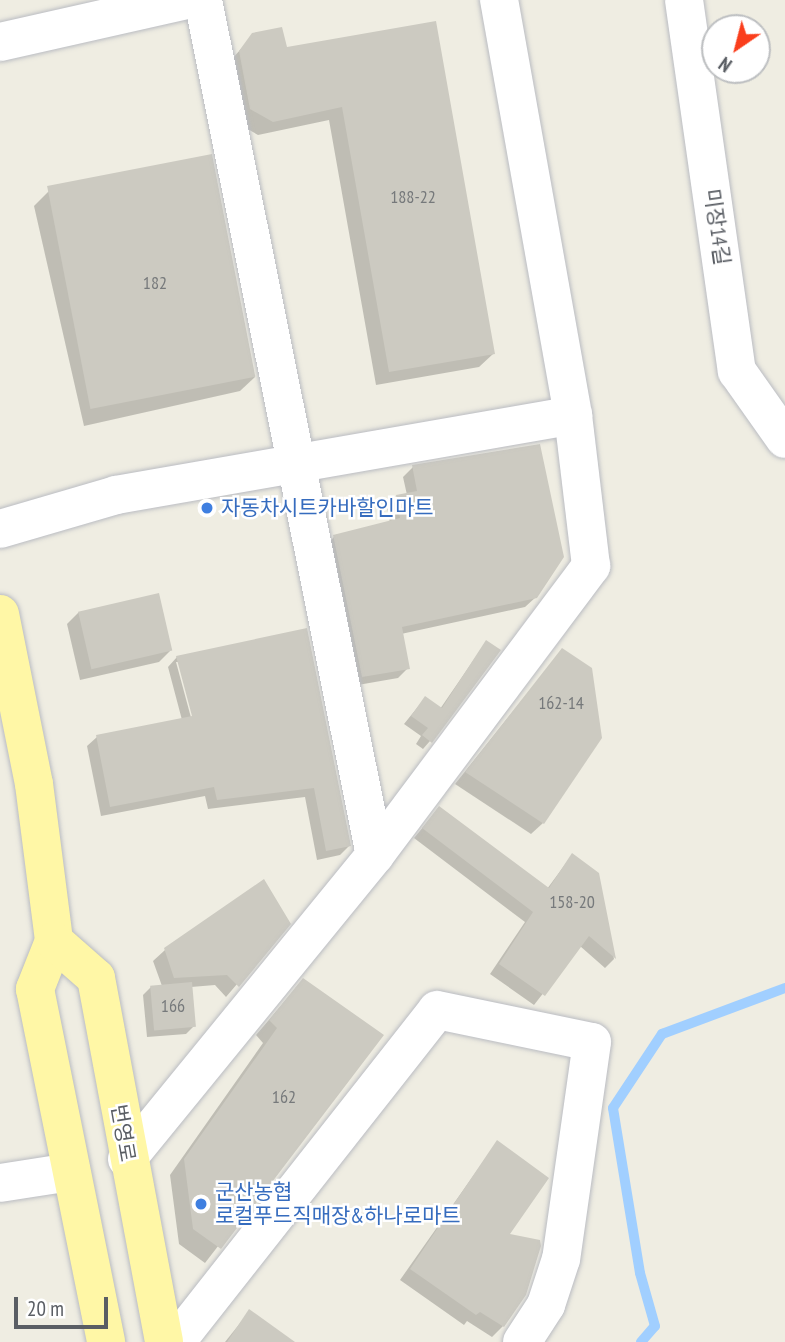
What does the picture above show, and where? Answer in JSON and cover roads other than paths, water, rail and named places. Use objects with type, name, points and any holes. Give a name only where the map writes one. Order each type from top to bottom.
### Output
[{"type":"main road","points":[[0,614],[33,784],[54,941],[35,989],[106,1342]]},
{"type":"main road","points":[[0,735],[33,784]]},
{"type":"main road","name":"번영로","points":[[54,941],[96,978],[127,1159],[164,1342]]},
{"type":"street","points":[[0,42],[187,0]]},
{"type":"street","points":[[203,0],[293,462],[375,855]]},
{"type":"street","points":[[127,1159],[375,855],[591,566],[573,415],[499,0]]},
{"type":"street","name":"미장14길","points":[[684,0],[737,371],[785,439]]},
{"type":"street","points":[[0,529],[116,495],[573,415]]},
{"type":"street","points":[[176,1342],[437,1010],[592,1042],[561,1259],[546,1305],[522,1342]]},
{"type":"street","points":[[0,1183],[71,1172]]},
{"type":"waterway","points":[[641,1342],[655,1326],[640,1273],[613,1108],[662,1034],[785,988]]},
{"type":"place","name":"자동차시트카바할인마트","points":[[207,508]]},
{"type":"place","name":"군산농협 로컬푸드직매장&하나로마트","points":[[201,1204]]}]
